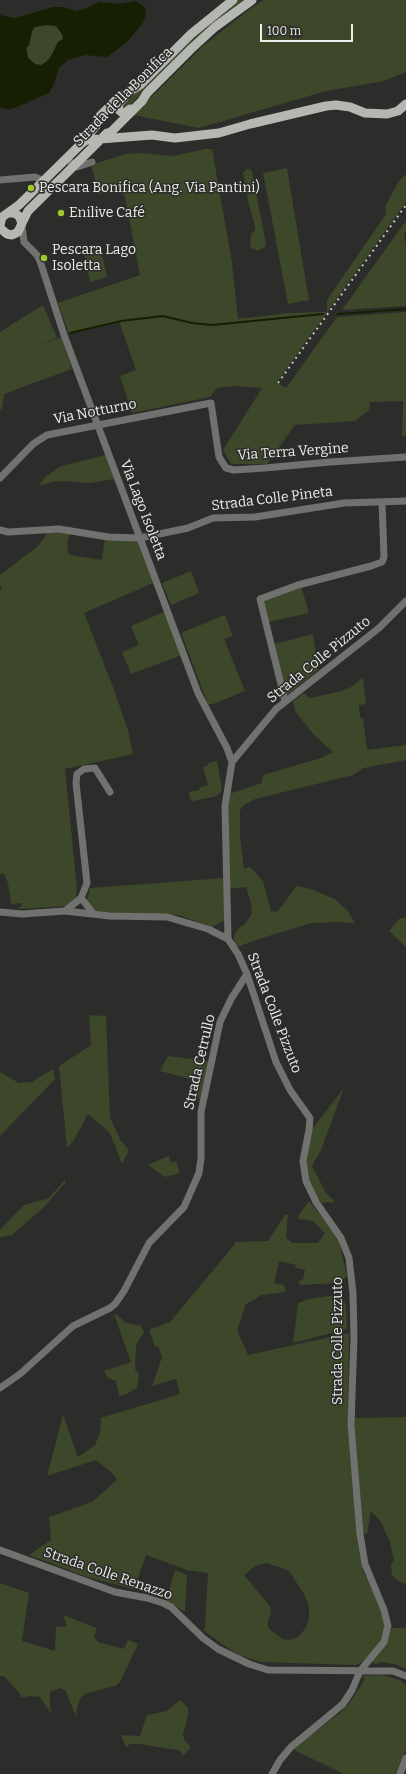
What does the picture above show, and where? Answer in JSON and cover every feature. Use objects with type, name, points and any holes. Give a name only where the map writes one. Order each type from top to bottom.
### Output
[{"type":"main road","name":"Strada della Bonifica","points":[[9,213],[82,143],[96,126],[97,120],[120,96],[135,89],[191,34],[233,0]]},
{"type":"main road","name":"Strada della Bonifica","points":[[22,225],[28,211],[104,137],[111,132],[142,101],[143,97],[204,37],[252,0]]},
{"type":"main road","points":[[135,89],[118,104],[118,109],[120,112],[126,113],[143,97]]},
{"type":"main road","points":[[82,143],[87,140],[104,137],[152,135],[175,138],[219,133],[250,124],[336,105],[366,114],[387,114],[398,111],[406,104]]},
{"type":"main road","points":[[96,126],[106,115],[114,115],[117,117],[117,122],[104,137]]},
{"type":"main road","points":[[9,213],[19,216],[22,225],[18,232],[7,236],[0,225],[2,217],[9,213]]},
{"type":"street","points":[[64,160],[68,160],[77,167],[92,162]]},
{"type":"street","points":[[0,180],[35,176],[44,181]]},
{"type":"street","name":"Via Lago Isoletta","points":[[22,225],[24,242],[37,255],[40,261],[64,335],[198,693],[228,748],[232,762]]},
{"type":"street","name":"Via Lago Isoletta","points":[[7,236],[40,261]]},
{"type":"street","name":"Via Notturno","points":[[0,478],[32,444],[42,437],[52,433],[211,402]]},
{"type":"street","name":"Via Terra Vergine","points":[[211,402],[219,457],[226,468],[234,470],[406,457]]},
{"type":"street","name":"Strada Colle Pineta","points":[[0,530],[8,532],[59,529],[108,537],[140,538],[188,528],[212,518],[255,517],[344,503],[406,501]]},
{"type":"street","points":[[285,701],[260,598],[298,585],[382,562],[384,557],[382,502]]},
{"type":"street","name":"Strada Colle Pizzuto","points":[[272,1774],[280,1760],[291,1747],[343,1704],[352,1690],[360,1671],[384,1642],[388,1626],[384,1610],[365,1564],[360,1534],[351,1425],[354,1337],[353,1293],[349,1258],[341,1238],[316,1202],[306,1182],[303,1161],[310,1118],[290,1090],[276,1062],[248,974],[238,954],[228,939],[225,806],[232,762],[266,720],[285,701],[379,628],[406,601]]},
{"type":"street","points":[[65,910],[81,898],[87,883],[76,782],[77,774],[84,769],[95,768],[110,792]]},
{"type":"street","points":[[81,898],[93,913]]},
{"type":"street","points":[[0,912],[22,914],[65,910],[110,916],[167,917],[208,929],[228,939]]},
{"type":"street","name":"Strada Cetrullo","points":[[0,1388],[20,1374],[73,1326],[110,1308],[115,1304],[150,1243],[184,1207],[198,1178],[202,1158],[201,1112],[220,1022],[231,999],[248,974]]},
{"type":"street","name":"Strada Colle Renazzo","points":[[0,1550],[115,1592],[147,1598],[163,1603],[171,1607],[203,1638],[218,1649],[249,1664],[268,1670],[393,1671],[406,1676]]},
{"type":"street","points":[[400,1774],[406,1758]]},
{"type":"shaded area","points":[[238,0],[245,0],[144,90],[126,110],[120,105],[142,88],[181,48]]},
{"type":"shaded area","points":[[264,0],[406,0],[406,72],[384,81],[326,91],[199,128],[133,115],[203,46],[251,8]]},
{"type":"shaded area","points":[[136,1],[145,7],[146,16],[142,24],[127,42],[107,57],[85,55],[68,60],[59,68],[54,84],[49,93],[8,110],[0,107],[0,15],[15,18],[53,7],[64,7],[75,11],[85,9],[99,2],[118,4]],"holes":[[[47,25],[56,26],[62,34],[63,39],[58,42],[50,58],[46,62],[41,65],[35,64],[28,58],[26,48],[29,45],[32,31],[35,27]]]},
{"type":"shaded area","points":[[35,26],[56,26],[62,34],[63,40],[58,42],[50,58],[41,66],[35,64],[28,58],[26,48],[29,45],[32,31]]},
{"type":"shaded area","points":[[212,149],[232,262],[238,319],[288,313],[327,312],[327,300],[386,214],[385,207],[399,181],[406,174],[406,202],[277,382],[286,388],[337,317],[406,312],[406,435],[402,436],[403,401],[370,402],[369,410],[355,421],[295,425],[267,464],[231,464],[223,450],[262,388],[234,386],[217,388],[210,397],[132,413],[120,376],[136,370],[119,321],[69,334],[58,303],[140,275],[125,197],[121,192],[114,191],[99,194],[91,165],[125,154],[143,153],[172,156]]},
{"type":"shaded area","points":[[287,168],[309,300],[288,304],[263,173]]},
{"type":"shaded area","points":[[247,169],[250,169],[252,172],[266,244],[265,247],[258,251],[251,248],[250,242],[251,234],[255,230],[255,226],[248,201],[243,173]]},
{"type":"shaded area","points":[[406,221],[406,231],[404,234],[406,247],[406,306],[342,310]]},
{"type":"shaded area","points":[[101,249],[107,277],[90,282],[84,252]]},
{"type":"shaded area","points":[[43,305],[57,338],[22,353],[61,337],[72,369],[4,394],[2,408],[0,410],[0,332]]},
{"type":"shaded area","points":[[106,455],[115,479],[89,483],[66,481],[52,482],[39,486],[45,477],[61,466]]},
{"type":"shaded area","points":[[49,531],[71,532],[67,542],[68,553],[70,555],[102,560],[105,537],[138,540],[153,583],[84,613],[128,730],[133,754],[65,769],[77,889],[76,898],[66,906],[19,909],[19,907],[22,906],[21,903],[11,904],[8,883],[4,873],[0,874],[0,590],[2,589],[0,585],[0,575],[37,547]]},
{"type":"shaded area","points":[[191,571],[199,593],[171,605],[162,583]]},
{"type":"shaded area","points":[[301,586],[309,613],[268,622],[263,605],[265,598]]},
{"type":"shaded area","points":[[164,612],[182,655],[131,674],[122,652],[139,645],[131,626]]},
{"type":"shaded area","points":[[225,615],[233,636],[224,639],[245,691],[213,704],[208,704],[181,633]]},
{"type":"shaded area","points":[[313,634],[318,670],[286,696],[274,644]]},
{"type":"shaded area","points":[[363,678],[366,704],[359,705],[360,718],[363,718],[367,750],[406,745],[406,760],[364,768],[353,775],[255,799],[244,805],[240,810],[240,837],[244,869],[250,867],[263,881],[271,911],[277,912],[296,886],[308,888],[335,899],[348,911],[355,923],[312,923],[237,947],[234,943],[234,936],[238,929],[245,924],[252,914],[251,903],[246,887],[227,889],[229,794],[262,783],[263,775],[321,758],[333,752],[314,735],[295,711],[293,701],[304,693],[310,698],[342,691],[351,687]]},
{"type":"shaded area","points":[[217,761],[222,790],[217,796],[193,801],[190,799],[189,792],[199,790],[199,788],[208,785],[203,767],[208,765],[208,763]]},
{"type":"shaded area","points":[[225,878],[225,920],[212,927],[178,915],[121,914],[97,911],[87,900],[90,888]]},
{"type":"shaded area","points":[[406,917],[406,947],[389,931],[399,919]]},
{"type":"shaded area","points":[[89,1015],[106,1016],[110,1118],[121,1141],[129,1150],[122,1164],[110,1133],[88,1114],[74,1140],[67,1148],[59,1066],[91,1045]]},
{"type":"shaded area","points":[[168,1056],[209,1061],[200,1101],[190,1079],[160,1071]]},
{"type":"shaded area","points":[[53,1069],[55,1079],[0,1136],[0,1072],[19,1083],[32,1082]]},
{"type":"shaded area","points":[[344,1088],[321,1150],[312,1166],[326,1193],[335,1202],[322,1203],[314,1194],[308,1179],[305,1152],[312,1129]]},
{"type":"shaded area","points":[[169,1156],[171,1163],[176,1161],[180,1173],[165,1177],[148,1165]]},
{"type":"shaded area","points":[[65,1180],[65,1183],[43,1208],[12,1235],[0,1237],[0,1230],[24,1205],[49,1198]]},
{"type":"shaded area","points":[[309,1201],[338,1237],[347,1276],[338,1283],[301,1285],[298,1282],[303,1279],[305,1270],[295,1268],[296,1265],[279,1261],[274,1283],[284,1285],[285,1292],[262,1295],[246,1304],[237,1330],[248,1355],[349,1333],[348,1428],[358,1546],[363,1570],[384,1617],[385,1629],[381,1642],[366,1661],[355,1665],[261,1662],[239,1655],[203,1630],[205,1627],[208,1573],[187,1570],[146,1555],[134,1589],[87,1577],[29,1555],[51,1540],[49,1517],[92,1502],[117,1480],[113,1474],[96,1460],[47,1476],[63,1415],[78,1457],[95,1445],[100,1433],[101,1418],[180,1394],[176,1379],[152,1386],[162,1357],[158,1346],[155,1347],[149,1330],[170,1322],[235,1244],[235,1242],[268,1241],[285,1215],[288,1215],[286,1238],[293,1243],[318,1243],[325,1233],[313,1221],[299,1219],[298,1216]],"holes":[[[267,1563],[289,1571],[304,1594],[309,1607],[309,1620],[305,1629],[298,1637],[289,1640],[283,1639],[269,1629],[267,1624],[271,1614],[270,1606],[244,1575],[255,1566]]]},
{"type":"shaded area","points":[[336,1295],[346,1304],[347,1329],[293,1343],[298,1303],[309,1299]]},
{"type":"shaded area","points":[[114,1314],[126,1323],[141,1326],[144,1332],[136,1345],[135,1369],[139,1374],[137,1388],[119,1396],[116,1381],[108,1378],[104,1371],[131,1362]]},
{"type":"shaded area","points":[[406,1417],[406,1584],[400,1582],[392,1575],[391,1565],[394,1560],[390,1542],[381,1522],[371,1511],[367,1534],[362,1533],[354,1418]]},
{"type":"shaded area","points":[[175,1570],[187,1575],[185,1611],[166,1600]]},
{"type":"shaded area","points":[[0,1583],[29,1593],[22,1641],[55,1651],[56,1627],[67,1626],[63,1615],[97,1628],[94,1637],[98,1642],[124,1649],[128,1640],[138,1644],[120,1682],[115,1686],[87,1693],[81,1697],[77,1707],[76,1717],[66,1691],[61,1688],[50,1692],[50,1708],[52,1715],[40,1697],[29,1696],[21,1698],[20,1694],[4,1676],[0,1676]]},
{"type":"shaded area","points":[[392,1628],[406,1628],[406,1669],[394,1664],[382,1662],[375,1664],[373,1662],[373,1659],[387,1641]]},
{"type":"shaded area","points":[[381,1675],[400,1680],[406,1685],[406,1749],[396,1774],[344,1774],[296,1751],[295,1748],[299,1744],[340,1713],[348,1705],[365,1679],[362,1676]]},
{"type":"shaded area","points":[[180,1700],[188,1708],[188,1716],[183,1734],[185,1741],[191,1747],[183,1756],[178,1750],[139,1744],[130,1744],[126,1747],[121,1735],[140,1736],[147,1715],[167,1711]]},
{"type":"waterway","points":[[338,314],[406,309]]},
{"type":"waterway","points":[[70,333],[121,321],[163,316],[192,323],[212,325],[323,314]]},
{"type":"railway","points":[[278,383],[406,205]]},
{"type":"place","name":"Pescara Bonifica (Ang. Via Pantini)","points":[[31,188]]},
{"type":"place","name":"Enilive Café","points":[[61,213]]},
{"type":"place","name":"Pescara Lago Isoletta","points":[[44,258]]}]
